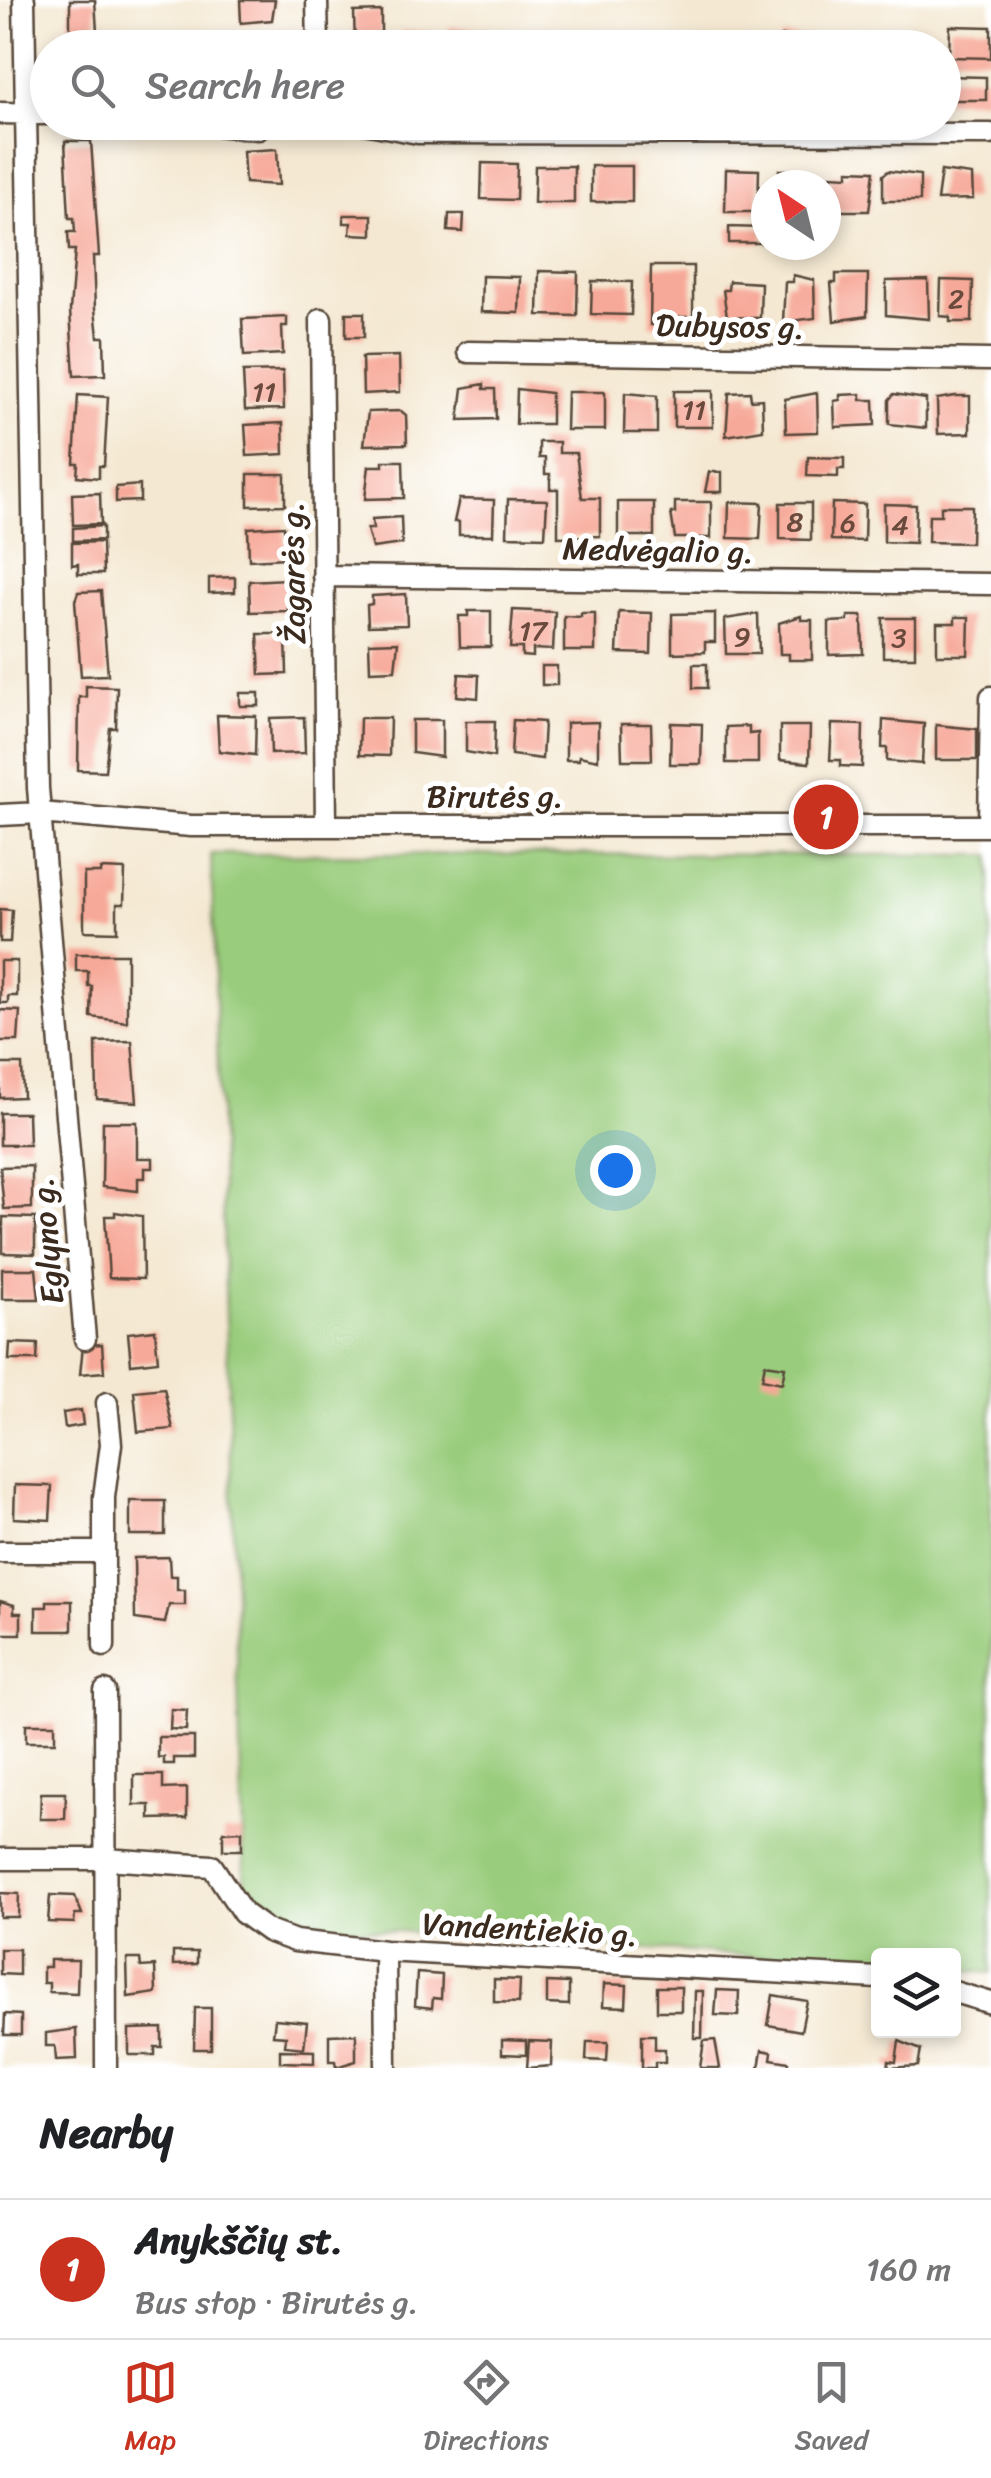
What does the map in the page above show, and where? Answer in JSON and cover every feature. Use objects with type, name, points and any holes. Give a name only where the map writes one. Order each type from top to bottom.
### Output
[{"type":"street","name":"Eglyno g.","points":[[24,0],[30,53]]},
{"type":"street","points":[[317,0],[318,30]]},
{"type":"street","points":[[0,113],[30,114]]},
{"type":"street","points":[[961,134],[991,134]]},
{"type":"street","name":"Eglyno g.","points":[[37,140],[40,814],[85,1339]]},
{"type":"street","name":"Žagarės g.","points":[[321,318],[326,826]]},
{"type":"street","name":"Dubysos g.","points":[[468,352],[991,360]]},
{"type":"street","name":"Medvėgalio g.","points":[[324,576],[991,584]]},
{"type":"street","points":[[990,826],[991,697]]},
{"type":"street","name":"Birutės g.","points":[[0,815],[40,814],[191,826],[990,826]]},
{"type":"street","points":[[104,1646],[103,1552],[111,1444],[107,1403]]},
{"type":"street","points":[[0,1552],[103,1552]]},
{"type":"street","points":[[105,1691],[106,2068]]},
{"type":"street","points":[[0,1859],[104,1859]]},
{"type":"street","name":"Vandentiekio g.","points":[[104,1859],[212,1866],[243,1912],[268,1932],[295,1941],[384,1952],[871,1978]]},
{"type":"street","points":[[384,1952],[386,2068]]},
{"type":"street","points":[[961,1994],[988,2001]]},
{"type":"green space","points":[[211,854],[991,855],[991,1973],[961,1971],[961,1948],[871,1948],[871,1965],[270,1922],[245,1900]]},
{"type":"building","points":[[70,0],[95,0],[97,30],[70,30]]},
{"type":"building","points":[[240,0],[275,0],[272,20],[241,23]]},
{"type":"building","points":[[381,11],[381,30],[354,30],[354,12]]},
{"type":"building","points":[[950,26],[991,27],[991,58],[961,57],[961,30],[950,30]]},
{"type":"building","points":[[449,27],[489,28],[489,30],[449,30]]},
{"type":"building","points":[[961,76],[986,77],[986,100],[961,100]]},
{"type":"building","points":[[65,141],[91,141],[99,256],[93,256],[95,309],[98,337],[104,337],[105,375],[74,376],[70,310],[75,250],[69,250],[68,232],[75,232],[74,218],[69,218]]},
{"type":"building","points":[[277,149],[279,185],[245,183],[243,151]]},
{"type":"building","points":[[482,163],[517,164],[516,200],[481,199]]},
{"type":"building","points":[[535,166],[574,166],[574,203],[534,203]]},
{"type":"building","points":[[591,166],[632,166],[632,202],[591,202]]},
{"type":"building","points":[[726,169],[759,170],[751,170],[751,212],[725,212]]},
{"type":"building","points":[[848,170],[874,171],[869,211],[841,211],[841,176],[848,176]]},
{"type":"building","points":[[888,171],[920,175],[920,201],[883,201],[883,175]]},
{"type":"building","points":[[941,171],[972,175],[973,199],[937,200]]},
{"type":"building","points":[[449,214],[464,214],[463,232],[448,231]]},
{"type":"building","points":[[344,215],[372,215],[372,235],[350,234],[351,223],[344,223]]},
{"type":"building","points":[[729,227],[751,228],[751,243],[729,243]]},
{"type":"building","points":[[651,266],[693,266],[693,317],[680,317],[680,325],[650,325]]},
{"type":"building","points":[[539,271],[578,272],[577,316],[538,315]]},
{"type":"building","points":[[836,274],[868,274],[867,316],[834,321],[831,283],[836,283]]},
{"type":"building","points":[[793,275],[814,280],[815,318],[783,322],[785,282],[793,282]]},
{"type":"building","points":[[482,276],[520,277],[519,313],[481,312]]},
{"type":"building","points":[[928,280],[929,319],[886,315],[886,281]]},
{"type":"building","points":[[941,280],[973,281],[972,322],[950,322],[950,317],[940,316]]},
{"type":"building","points":[[592,281],[632,282],[631,315],[591,314]]},
{"type":"building","points":[[729,281],[761,283],[760,318],[727,317],[723,290],[728,290]]},
{"type":"building","points":[[346,313],[364,313],[364,337],[346,337]]},
{"type":"building","points":[[287,317],[287,326],[282,326],[283,354],[244,356],[242,319]]},
{"type":"building","points":[[399,356],[400,392],[363,394],[362,357]]},
{"type":"building","points":[[283,371],[284,409],[245,410],[243,372]]},
{"type":"building","points":[[484,384],[484,389],[495,389],[496,419],[459,420],[463,388]]},
{"type":"building","points":[[517,389],[551,393],[551,424],[516,424]]},
{"type":"building","points":[[674,391],[713,391],[713,427],[674,427]]},
{"type":"building","points":[[567,392],[605,392],[605,430],[566,430]]},
{"type":"building","points":[[750,392],[751,400],[762,399],[763,430],[726,436],[729,393]]},
{"type":"building","points":[[625,393],[657,396],[657,433],[624,433]]},
{"type":"building","points":[[817,393],[818,432],[786,433],[785,399]]},
{"type":"building","points":[[861,394],[861,400],[874,400],[875,425],[835,427],[834,401],[840,400],[840,395]]},
{"type":"building","points":[[894,394],[926,399],[926,428],[889,424],[889,400]]},
{"type":"building","points":[[78,395],[108,397],[104,466],[99,466],[99,478],[77,476],[78,463],[74,463]]},
{"type":"building","points":[[970,396],[970,433],[938,434],[937,399]]},
{"type":"building","points":[[401,411],[406,415],[407,444],[364,445],[368,412]]},
{"type":"building","points":[[283,423],[284,454],[247,456],[245,425]]},
{"type":"building","points":[[539,442],[559,442],[559,453],[576,453],[582,498],[600,498],[600,536],[558,537],[558,489],[550,489],[545,458],[539,458]]},
{"type":"building","points":[[808,457],[844,458],[844,469],[838,469],[838,477],[807,476]]},
{"type":"building","points":[[383,461],[403,461],[404,498],[365,499],[369,466],[383,466]]},
{"type":"building","points":[[709,472],[722,472],[722,492],[705,492]]},
{"type":"building","points":[[248,474],[285,474],[285,505],[248,506]]},
{"type":"building","points":[[140,485],[140,501],[116,502],[116,487]]},
{"type":"building","points":[[100,493],[101,524],[73,525],[72,494]]},
{"type":"building","points":[[459,499],[494,500],[493,535],[459,535],[459,522],[454,522]]},
{"type":"building","points":[[508,499],[547,500],[545,537],[507,536]]},
{"type":"building","points":[[618,502],[654,502],[654,536],[618,536]]},
{"type":"building","points":[[675,502],[711,502],[711,538],[675,538],[671,513],[675,513]]},
{"type":"building","points":[[729,502],[762,503],[760,539],[728,538]]},
{"type":"building","points":[[780,503],[811,503],[811,540],[780,539]]},
{"type":"building","points":[[832,503],[865,504],[864,541],[831,540]]},
{"type":"building","points":[[884,504],[916,505],[915,543],[884,542]]},
{"type":"building","points":[[941,506],[972,506],[971,543],[928,542],[929,515],[941,515]]},
{"type":"building","points":[[401,517],[402,544],[372,548],[367,529],[373,529],[372,519]]},
{"type":"building","points":[[103,526],[103,540],[73,541],[73,528]]},
{"type":"building","points":[[284,526],[286,558],[249,560],[248,528]]},
{"type":"building","points":[[102,542],[103,574],[78,574],[78,564],[72,565],[72,543]]},
{"type":"building","points":[[235,577],[235,592],[209,593],[209,578]]},
{"type":"building","points":[[287,579],[288,611],[250,612],[249,581]]},
{"type":"building","points":[[101,591],[108,675],[81,676],[75,601],[78,592]]},
{"type":"building","points":[[406,594],[407,625],[368,626],[367,605],[372,604],[372,596]]},
{"type":"building","points":[[513,610],[555,612],[553,650],[533,649],[533,657],[522,656],[522,648],[510,648]]},
{"type":"building","points":[[468,611],[491,611],[491,647],[460,647],[459,616],[468,616]]},
{"type":"building","points":[[619,612],[652,613],[651,654],[617,653]]},
{"type":"building","points":[[581,613],[595,613],[595,651],[564,651],[564,616],[581,617]]},
{"type":"building","points":[[715,613],[715,642],[705,642],[705,652],[672,653],[672,614]]},
{"type":"building","points":[[758,614],[759,654],[726,654],[725,619]]},
{"type":"building","points":[[801,616],[801,620],[812,620],[812,660],[789,660],[789,654],[780,654],[779,623]]},
{"type":"building","points":[[848,616],[862,616],[863,654],[829,655],[829,622],[848,621]]},
{"type":"building","points":[[955,617],[969,617],[968,655],[937,655],[937,623],[955,623]]},
{"type":"building","points":[[883,618],[915,618],[915,657],[883,657]]},
{"type":"building","points":[[258,634],[286,634],[287,674],[260,675]]},
{"type":"building","points":[[398,642],[395,670],[370,671],[369,643]]},
{"type":"building","points":[[693,664],[707,664],[707,688],[693,688]]},
{"type":"building","points":[[542,666],[557,666],[557,685],[542,685]]},
{"type":"building","points":[[459,674],[479,675],[478,698],[457,696]]},
{"type":"building","points":[[86,686],[117,687],[116,728],[110,728],[105,771],[78,770],[79,697],[86,697]]},
{"type":"building","points":[[240,693],[259,693],[259,706],[240,706]]},
{"type":"building","points":[[217,715],[256,716],[255,755],[219,751]]},
{"type":"building","points":[[304,717],[305,753],[271,754],[270,718]]},
{"type":"building","points":[[360,718],[390,718],[389,756],[359,755]]},
{"type":"building","points":[[412,720],[442,720],[442,757],[412,753]]},
{"type":"building","points":[[513,720],[544,722],[542,759],[511,755]]},
{"type":"building","points":[[883,720],[924,724],[922,764],[887,761],[887,748],[882,748]]},
{"type":"building","points":[[466,721],[495,721],[494,757],[466,752]]},
{"type":"building","points":[[598,722],[598,760],[579,756],[579,760],[566,760],[566,723]]},
{"type":"building","points":[[671,723],[702,724],[701,764],[670,764]]},
{"type":"building","points":[[621,724],[651,724],[652,760],[622,760]]},
{"type":"building","points":[[832,724],[863,725],[862,767],[840,766],[840,760],[830,760]]},
{"type":"building","points":[[936,725],[977,729],[977,760],[936,760]]},
{"type":"building","points":[[749,726],[749,734],[758,733],[758,763],[726,763],[726,727]]},
{"type":"building","points":[[780,726],[810,726],[809,763],[780,760]]},
{"type":"building","points":[[101,869],[125,870],[124,904],[117,904],[117,932],[84,931],[84,873],[101,873]]},
{"type":"building","points":[[0,909],[12,910],[10,942],[0,942]]},
{"type":"building","points":[[76,954],[127,954],[127,1022],[91,1017],[92,986],[88,986],[88,971],[76,971]]},
{"type":"building","points":[[0,961],[17,961],[17,996],[8,996],[8,1003],[0,1003]]},
{"type":"building","points":[[0,1010],[20,1011],[18,1041],[0,1041]]},
{"type":"building","points":[[132,1041],[137,1102],[97,1099],[96,1042]]},
{"type":"building","points":[[0,1064],[22,1064],[23,1097],[0,1098]]},
{"type":"building","points":[[0,1113],[28,1113],[29,1145],[0,1145]]},
{"type":"building","points":[[103,1122],[137,1122],[137,1158],[153,1158],[153,1168],[145,1168],[145,1178],[138,1178],[138,1191],[102,1187]]},
{"type":"building","points":[[32,1166],[32,1208],[4,1209],[0,1167]]},
{"type":"building","points":[[115,1212],[142,1216],[143,1279],[109,1278],[105,1216],[115,1216]]},
{"type":"building","points":[[3,1217],[35,1218],[35,1254],[3,1253]]},
{"type":"building","points":[[2,1269],[36,1269],[39,1299],[2,1299]]},
{"type":"building","points":[[155,1330],[158,1361],[131,1364],[128,1333]]},
{"type":"building","points":[[10,1343],[38,1344],[37,1360],[9,1360]]},
{"type":"building","points":[[102,1344],[104,1372],[80,1374],[83,1346]]},
{"type":"building","points":[[765,1364],[785,1367],[782,1383],[762,1379]]},
{"type":"building","points":[[164,1388],[173,1429],[138,1432],[134,1391]]},
{"type":"building","points":[[81,1410],[83,1425],[65,1428],[63,1413]]},
{"type":"building","points":[[15,1485],[52,1486],[50,1520],[14,1518]]},
{"type":"building","points":[[130,1501],[165,1501],[165,1535],[130,1535]]},
{"type":"building","points":[[169,1557],[170,1576],[177,1576],[177,1590],[185,1590],[185,1605],[169,1605],[165,1623],[135,1619],[134,1558]]},
{"type":"building","points":[[0,1601],[14,1605],[14,1613],[21,1613],[21,1634],[0,1634]]},
{"type":"building","points":[[47,1601],[72,1601],[72,1631],[36,1631],[36,1607],[47,1607]]},
{"type":"building","points":[[171,1709],[187,1710],[186,1730],[170,1729]]},
{"type":"building","points":[[26,1724],[55,1724],[55,1742],[26,1742]]},
{"type":"building","points":[[158,1737],[194,1737],[194,1758],[174,1758],[174,1764],[164,1764],[164,1757],[158,1758]]},
{"type":"building","points":[[134,1775],[163,1775],[163,1789],[187,1788],[187,1818],[150,1819],[150,1805],[134,1805]]},
{"type":"building","points":[[41,1793],[66,1793],[65,1819],[40,1819]]},
{"type":"building","points":[[242,1831],[242,1850],[223,1850],[223,1832]]},
{"type":"building","points":[[0,1893],[19,1894],[18,1917],[0,1917]]},
{"type":"building","points":[[50,1895],[75,1896],[82,1914],[75,1914],[74,1923],[48,1922]]},
{"type":"building","points":[[0,1949],[19,1949],[19,1975],[0,1974]]},
{"type":"building","points":[[173,1952],[197,1952],[197,1964],[173,1965]]},
{"type":"building","points":[[127,1959],[140,1959],[141,1967],[155,1966],[156,1993],[128,1997]]},
{"type":"building","points":[[50,1960],[78,1960],[77,1993],[49,1992],[49,1983],[43,1983],[43,1967],[50,1967]]},
{"type":"building","points":[[417,1973],[442,1975],[441,1999],[433,1998],[432,2008],[415,2006]]},
{"type":"building","points":[[494,1979],[520,1980],[519,2003],[494,2002]]},
{"type":"building","points":[[547,1982],[569,1983],[569,2005],[547,2004]]},
{"type":"building","points":[[604,1984],[627,1985],[626,2007],[603,2006]]},
{"type":"building","points":[[657,1987],[681,1987],[681,2011],[657,2011]]},
{"type":"building","points":[[717,1990],[739,1991],[738,2016],[715,2015]]},
{"type":"building","points":[[695,1991],[703,1991],[702,2038],[694,2038]]},
{"type":"building","points":[[773,1995],[807,2001],[801,2031],[768,2025]]},
{"type":"building","points":[[195,2008],[211,2008],[211,2049],[194,2049]]},
{"type":"building","points":[[5,2014],[21,2015],[21,2035],[4,2035]]},
{"type":"building","points":[[275,2019],[307,2022],[304,2048],[285,2046],[286,2036],[273,2035]]},
{"type":"building","points":[[162,2028],[162,2047],[155,2047],[155,2055],[129,2055],[129,2029]]},
{"type":"building","points":[[76,2029],[77,2059],[56,2060],[55,2046],[46,2046],[46,2033]]},
{"type":"building","points":[[356,2034],[356,2061],[336,2067],[335,2061],[329,2061],[329,2035]]},
{"type":"building","points":[[642,2035],[655,2035],[655,2049],[665,2049],[665,2062],[655,2062],[655,2068],[642,2068]]},
{"type":"building","points":[[502,2040],[526,2041],[526,2055],[502,2054]]},
{"type":"building","points":[[715,2040],[720,2068],[700,2068],[704,2041]]},
{"type":"building","points":[[529,2041],[552,2042],[551,2066],[527,2068]]},
{"type":"building","points":[[899,2041],[921,2050],[918,2066],[888,2068],[889,2061],[896,2062]]},
{"type":"building","points":[[587,2042],[608,2042],[607,2061],[586,2060]]},
{"type":"building","points":[[280,2050],[314,2051],[314,2063],[280,2062]]},
{"type":"building","points":[[762,2050],[772,2052],[771,2059],[789,2062],[788,2068],[759,2068]]},
{"type":"place","name":"Anykščių st.","points":[[826,817]]}]
